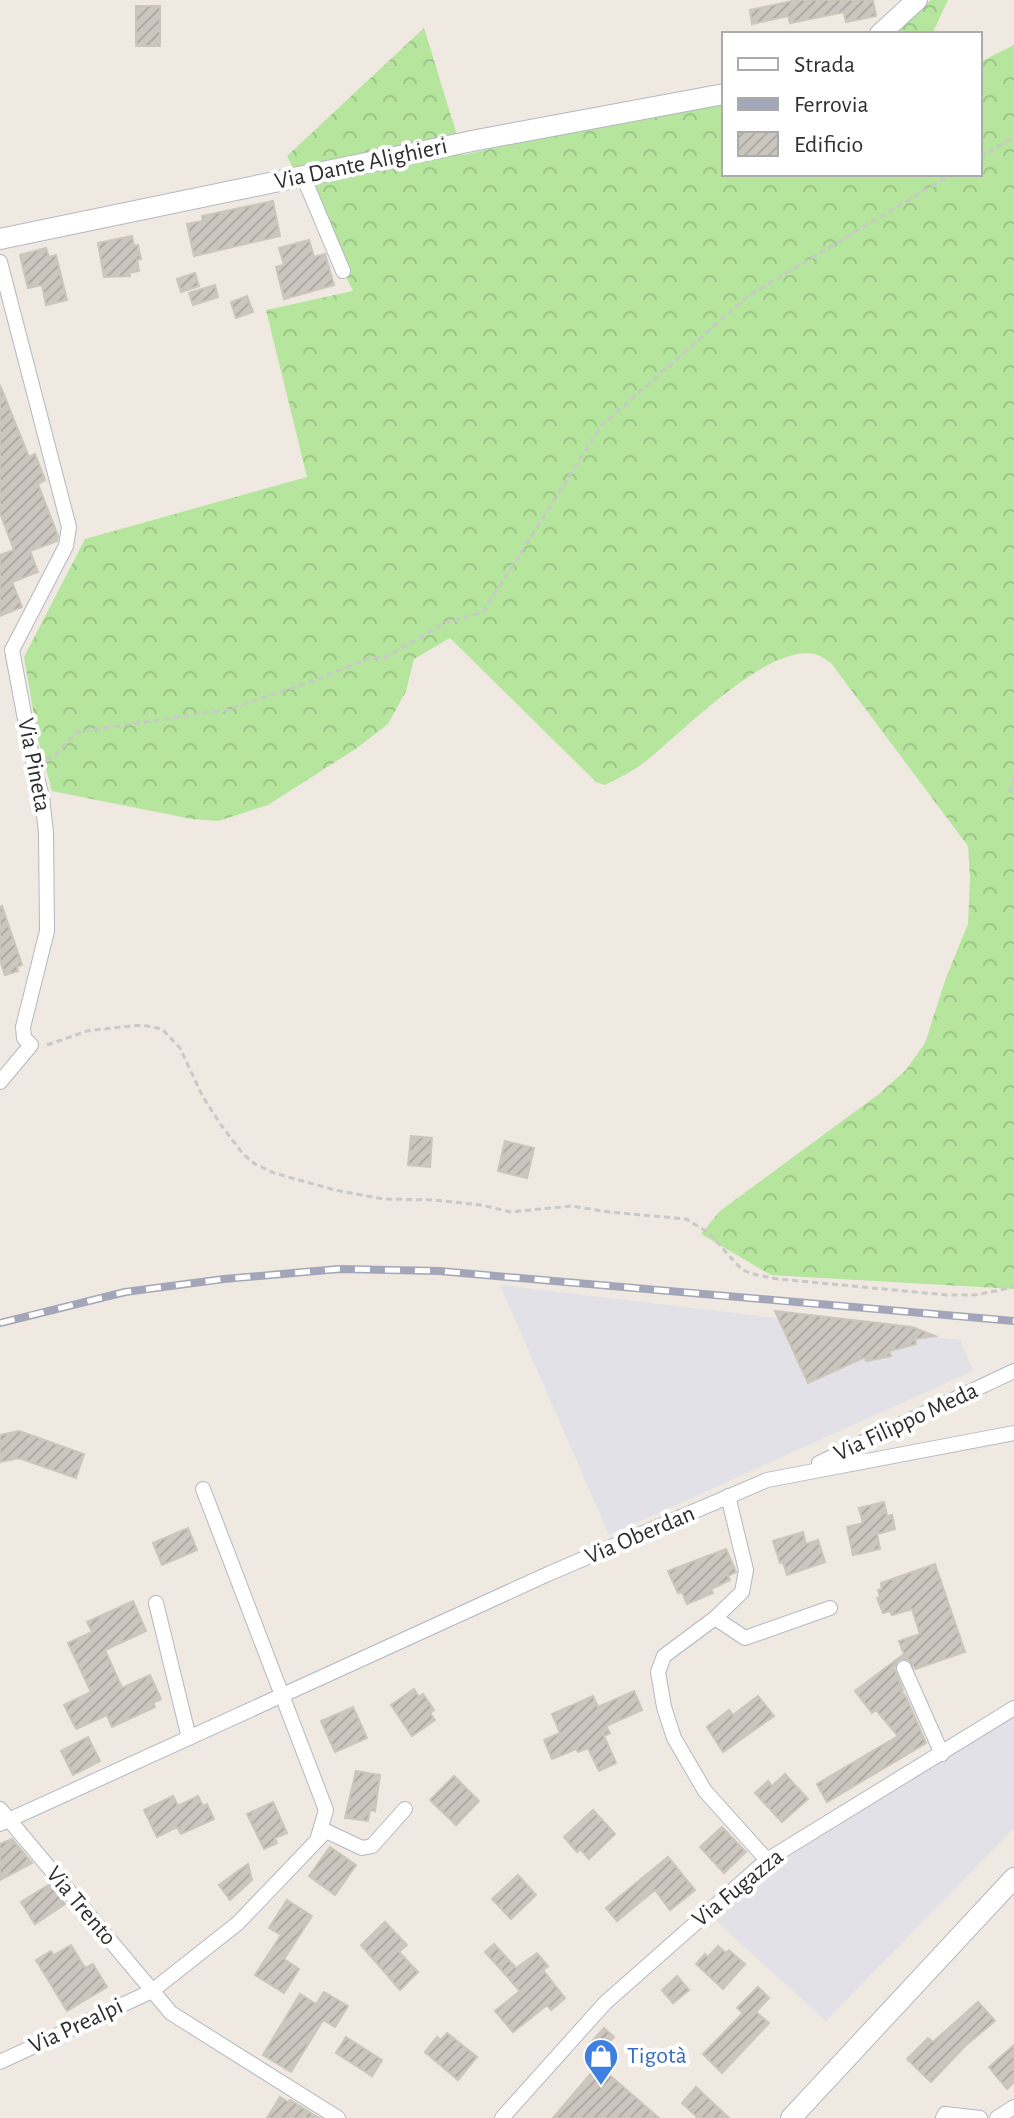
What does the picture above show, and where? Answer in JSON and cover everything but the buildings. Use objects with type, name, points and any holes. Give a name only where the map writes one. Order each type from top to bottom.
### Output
[{"type":"street","points":[[882,32],[917,0]]},
{"type":"street","name":"Via Dante Alighieri","points":[[0,239],[493,137],[722,94]]},
{"type":"street","points":[[303,176],[343,271]]},
{"type":"street","name":"Via Pineta","points":[[0,262],[69,527],[66,546],[12,650],[42,797],[46,833],[47,931],[23,1027],[24,1038],[31,1045]]},
{"type":"street","points":[[0,1082],[31,1045]]},
{"type":"street","name":"Via Filippo Meda","points":[[797,1473],[1014,1371]]},
{"type":"street","name":"Via Oberdan","points":[[3,1818],[189,1738],[548,1574],[767,1480],[1014,1433]]},
{"type":"street","points":[[203,1489],[326,1810],[318,1837]]},
{"type":"street","points":[[728,1496],[746,1570],[742,1592],[715,1618],[664,1656],[658,1672],[664,1707],[674,1738],[705,1791],[767,1860]]},
{"type":"street","points":[[156,1603],[189,1738]]},
{"type":"street","points":[[715,1618],[745,1638],[830,1608]]},
{"type":"street","points":[[904,1668],[942,1754]]},
{"type":"street","name":"Via Fugazza","points":[[502,2118],[605,2003],[767,1860],[1014,1708]]},
{"type":"street","points":[[318,1837],[326,1831],[362,1848],[372,1846],[405,1809]]},
{"type":"street","name":"Via Trento","points":[[3,1818],[171,2013],[338,2118]]},
{"type":"street","name":"Via Prealpi","points":[[0,2062],[152,1991],[238,1923],[318,1837]]},
{"type":"street","points":[[791,2118],[1014,1878]]},
{"type":"street","points":[[997,2118],[1014,2107]]},
{"type":"street","points":[[943,2118],[945,2114],[980,2118]]},
{"type":"path","points":[[982,156],[1014,137]]},
{"type":"path","points":[[33,762],[53,758],[77,732],[226,710],[370,658],[386,657],[445,623],[483,612],[601,426],[748,296],[949,176]]},
{"type":"path","points":[[1010,792],[1014,778]]},
{"type":"path","points":[[31,1045],[43,1046],[87,1031],[142,1025],[162,1029],[180,1048],[203,1097],[243,1154],[274,1173],[335,1190],[383,1199],[481,1205],[511,1212],[571,1206],[686,1219],[709,1233],[742,1270],[778,1279],[947,1295],[975,1295],[1014,1287]]},
{"type":"shaded area","points":[[500,1285],[960,1340],[973,1371],[609,1535]]},
{"type":"shaded area","points":[[1014,1715],[1014,1828],[826,2021],[715,1920],[779,1862]]},
{"type":"green space","points":[[931,0],[948,0],[933,32],[896,32]]},
{"type":"green space","points":[[424,28],[463,155],[722,98],[722,176],[982,176],[982,61],[1014,45],[1014,1289],[771,1275],[701,1234],[720,1211],[879,1094],[906,1070],[925,1043],[968,924],[968,846],[831,663],[821,656],[809,653],[769,664],[726,693],[641,764],[605,785],[596,782],[450,638],[414,659],[406,691],[388,724],[357,748],[268,805],[218,821],[192,819],[52,791],[38,739],[24,657],[85,539],[307,477],[266,310],[353,291],[287,156]]},
{"type":"railway","points":[[0,1323],[125,1292],[339,1269],[439,1271],[1014,1321]]},
{"type":"place","name":"Tigotà","points":[[601,2087]]}]
